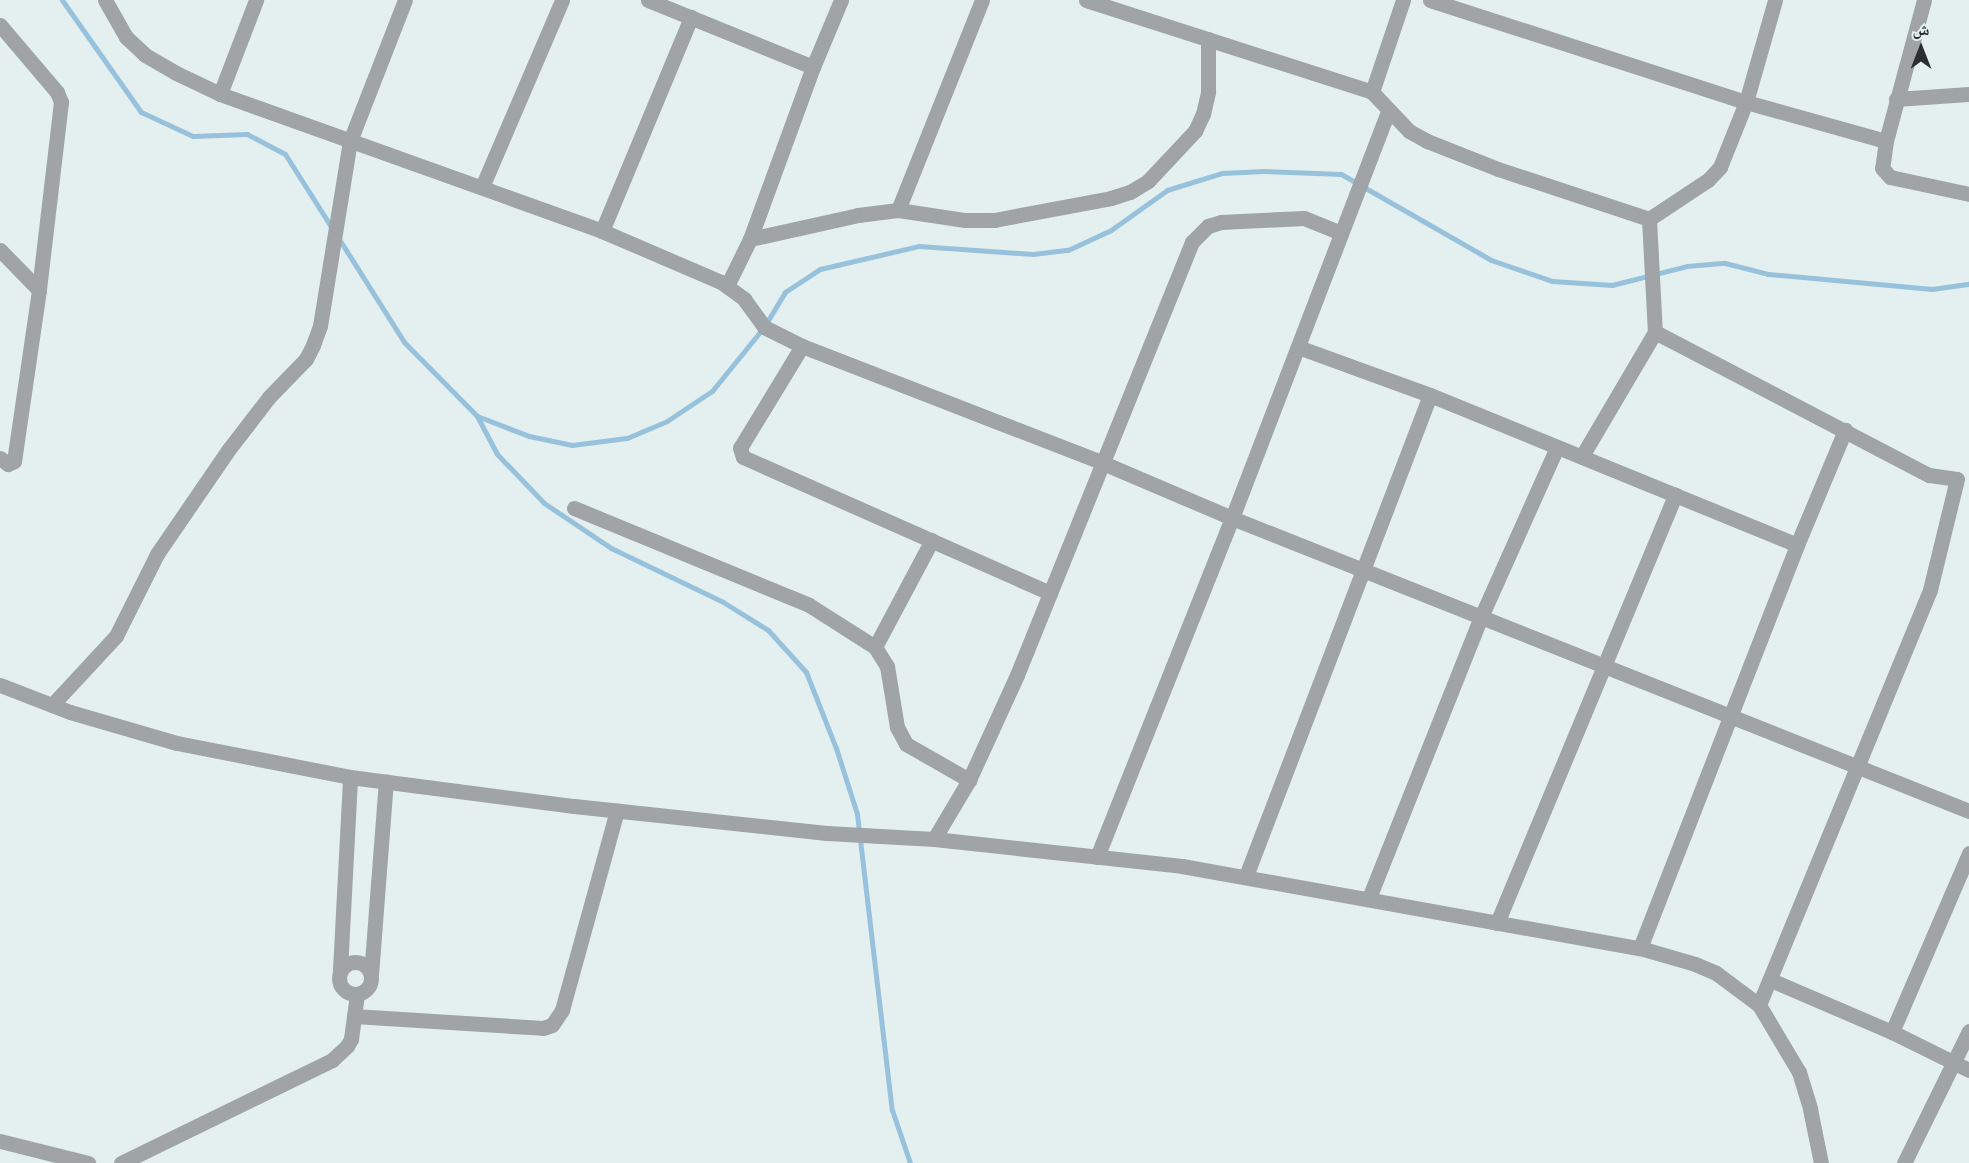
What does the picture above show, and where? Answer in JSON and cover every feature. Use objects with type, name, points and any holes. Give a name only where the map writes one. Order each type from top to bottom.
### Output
[{"type":"street","points":[[105,0],[126,37],[145,55],[220,94],[602,231],[727,286],[744,299],[764,327],[802,346],[1103,463],[1232,518],[1731,714],[1969,811]]},
{"type":"street","points":[[220,94],[256,0]]},
{"type":"street","points":[[52,705],[116,636],[157,554],[229,449],[269,397],[306,359],[320,326],[350,141],[405,0]]},
{"type":"street","points":[[482,187],[562,0]]},
{"type":"street","points":[[648,0],[813,67]]},
{"type":"street","points":[[727,286],[750,239],[813,67],[841,0]]},
{"type":"street","points":[[898,210],[982,0]]},
{"type":"street","points":[[1086,0],[1372,92],[1410,131],[1427,141],[1498,168],[1649,219]]},
{"type":"street","points":[[1372,92],[1402,0]]},
{"type":"street","points":[[1430,0],[1746,102],[1886,141]]},
{"type":"street","points":[[1649,219],[1708,180],[1720,167],[1746,102],[1775,0]]},
{"type":"street","points":[[1924,0],[1896,99],[1882,168],[1886,175],[1969,194]]},
{"type":"street","points":[[602,231],[691,17]]},
{"type":"street","points":[[0,25],[57,92],[61,102],[39,290],[14,461],[8,464],[0,458]]},
{"type":"street","points":[[750,239],[866,213],[898,210],[966,220],[994,220],[1111,198],[1130,192],[1148,181],[1195,131],[1203,114],[1208,92],[1208,39]]},
{"type":"street","points":[[1896,99],[1969,94]]},
{"type":"street","points":[[1097,857],[1232,518],[1388,111]]},
{"type":"street","points":[[934,839],[969,780],[1017,675],[1192,242],[1199,232],[1221,222],[1295,218],[1312,221],[1341,233]]},
{"type":"street","points":[[1582,456],[1655,332],[1649,219]]},
{"type":"street","points":[[0,250],[39,290]]},
{"type":"street","points":[[1655,332],[1929,475],[1963,476],[1930,590],[1759,1005]]},
{"type":"street","points":[[802,346],[740,448],[741,455],[1050,593]]},
{"type":"street","points":[[1298,347],[1430,395],[1797,545]]},
{"type":"street","points":[[1246,876],[1430,395]]},
{"type":"street","points":[[1640,948],[1797,545],[1845,430]]},
{"type":"street","points":[[1369,898],[1482,617],[1557,447]]},
{"type":"street","points":[[1497,923],[1675,495]]},
{"type":"street","points":[[574,508],[809,605],[875,647],[887,666],[897,727],[906,744],[969,780]]},
{"type":"street","points":[[875,647],[932,540]]},
{"type":"street","points":[[0,685],[52,705],[177,743],[350,777],[617,810],[827,833],[934,839],[1246,876],[1640,948],[1716,973],[1759,1005],[1799,1072],[1810,1109],[1821,1163]]},
{"type":"street","points":[[350,777],[338,976],[341,987],[346,992],[357,994],[368,988],[371,975],[386,782]]},
{"type":"street","points":[[354,1016],[543,1028],[552,1025],[562,1010],[617,810]]},
{"type":"street","points":[[1892,1032],[1969,853]]},
{"type":"street","points":[[340,970],[351,962],[357,962],[368,969],[371,975]]},
{"type":"street","points":[[1771,980],[1892,1032],[1969,1070]]},
{"type":"street","points":[[121,1163],[332,1060],[347,1046],[357,994]]},
{"type":"street","points":[[1904,1163],[1969,1031]]},
{"type":"street","points":[[0,1141],[87,1163]]},
{"type":"waterway","points":[[62,0],[141,112],[193,136],[247,134],[285,154],[332,228]]},
{"type":"waterway","points":[[477,416],[529,436],[572,445],[627,438],[667,421],[712,391],[764,327],[785,292],[820,269],[919,246],[1033,254],[1068,250],[1111,230],[1167,190],[1222,173],[1264,171],[1341,174],[1491,260],[1552,281],[1612,285],[1687,266],[1725,263],[1768,274],[1932,289],[1969,284]]},
{"type":"waterway","points":[[339,239],[404,342],[477,416],[497,454],[544,503],[611,548],[723,602],[768,630],[806,672],[836,748],[857,814],[892,1110],[910,1163]]}]
